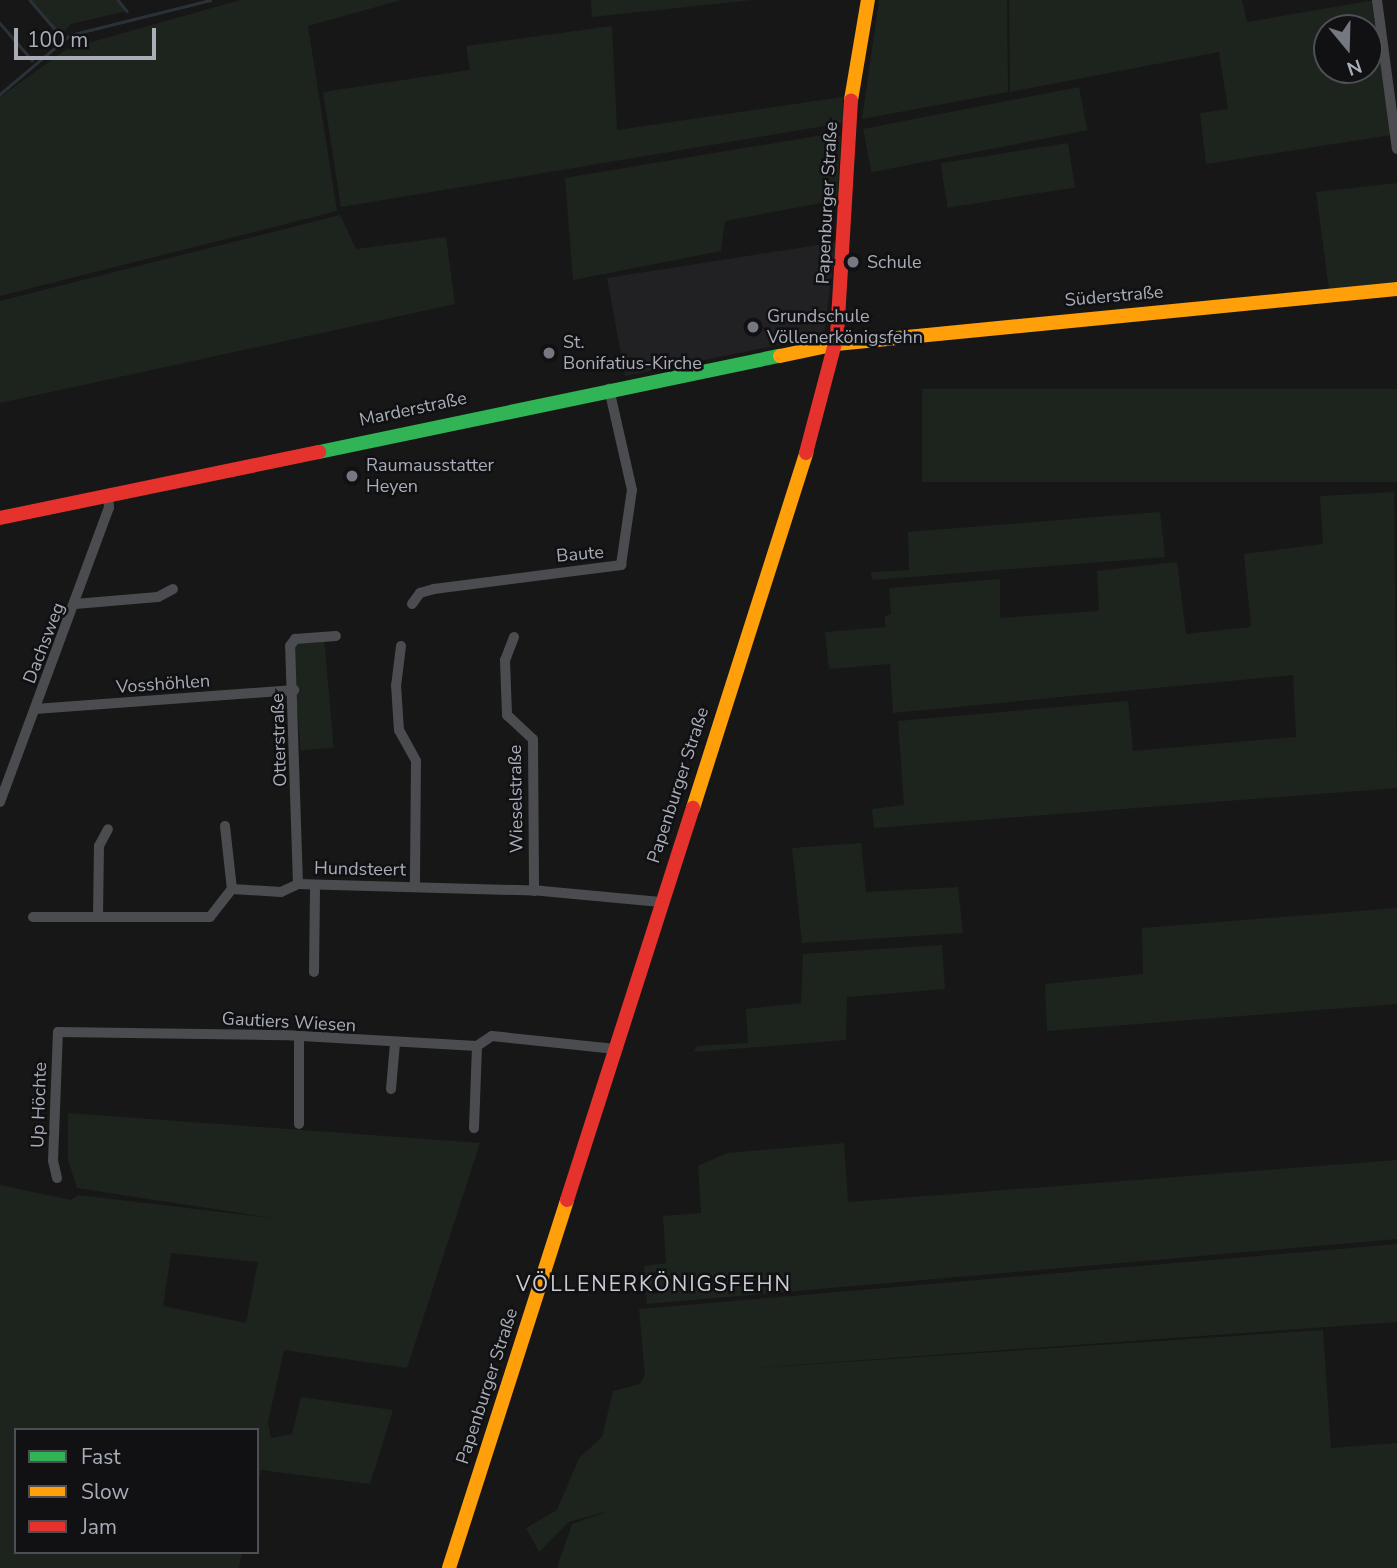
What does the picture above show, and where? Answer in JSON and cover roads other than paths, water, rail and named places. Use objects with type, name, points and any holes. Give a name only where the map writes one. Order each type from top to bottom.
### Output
[{"type":"street","name":"Papenburger Straße","points":[[449,1568],[660,902],[794,495],[836,344],[852,85],[868,0]]},
{"type":"street","points":[[1377,0],[1397,149]]},
{"type":"street","name":"Süderstraße","points":[[836,344],[1397,289]]},
{"type":"street","name":"Marderstraße","points":[[0,518],[608,389],[836,344]]},
{"type":"street","name":"Baute","points":[[412,604],[434,589],[621,565],[632,490],[608,389]]},
{"type":"street","name":"Dachsweg","points":[[0,802],[109,508],[108,494]]},
{"type":"street","points":[[75,604],[158,597],[173,589]]},
{"type":"street","name":"Otterstraße","points":[[298,884],[291,642],[336,636]]},
{"type":"street","name":"Wieselstraße","points":[[514,637],[505,660],[507,715],[533,739],[534,891]]},
{"type":"street","points":[[401,646],[396,685],[400,730],[416,761],[417,778],[415,886]]},
{"type":"street","name":"Vosshöhlen","points":[[35,709],[294,690]]},
{"type":"street","points":[[33,917],[210,917],[232,889],[225,825]]},
{"type":"street","points":[[98,916],[99,846],[108,829]]},
{"type":"street","name":"Hundsteert","points":[[232,889],[281,892],[298,884],[415,886],[430,891],[534,891],[660,902]]},
{"type":"street","points":[[314,972],[315,885]]},
{"type":"street","name":"Gautiers Wiesen","points":[[58,1032],[299,1037],[477,1046],[492,1037],[615,1049]]},
{"type":"street","name":"Up Höchte","points":[[57,1178],[53,1161],[58,1032]]},
{"type":"street","points":[[299,1037],[299,1124]]},
{"type":"street","points":[[391,1089],[395,1043]]},
{"type":"street","points":[[474,1128],[477,1046]]},
{"type":"waterway","points":[[30,0],[61,36]]},
{"type":"waterway","points":[[118,0],[127,11]]},
{"type":"waterway","points":[[0,94],[70,35],[210,0]]},
{"type":"waterway","points":[[0,23],[32,60]]},
{"type":"place","name":"Schule","points":[[853,262]]},
{"type":"place","name":"Grundschule Völlenerkönigsfehn","points":[[753,327]]},
{"type":"place","name":"St. Bonifatius-Kirche","points":[[549,353]]},
{"type":"place","name":"Raumausstatter Heyen","points":[[352,476]]},
{"type":"district","name":"VÖLLENERKÖNIGSFEHN","points":[[654,1284]]}]
